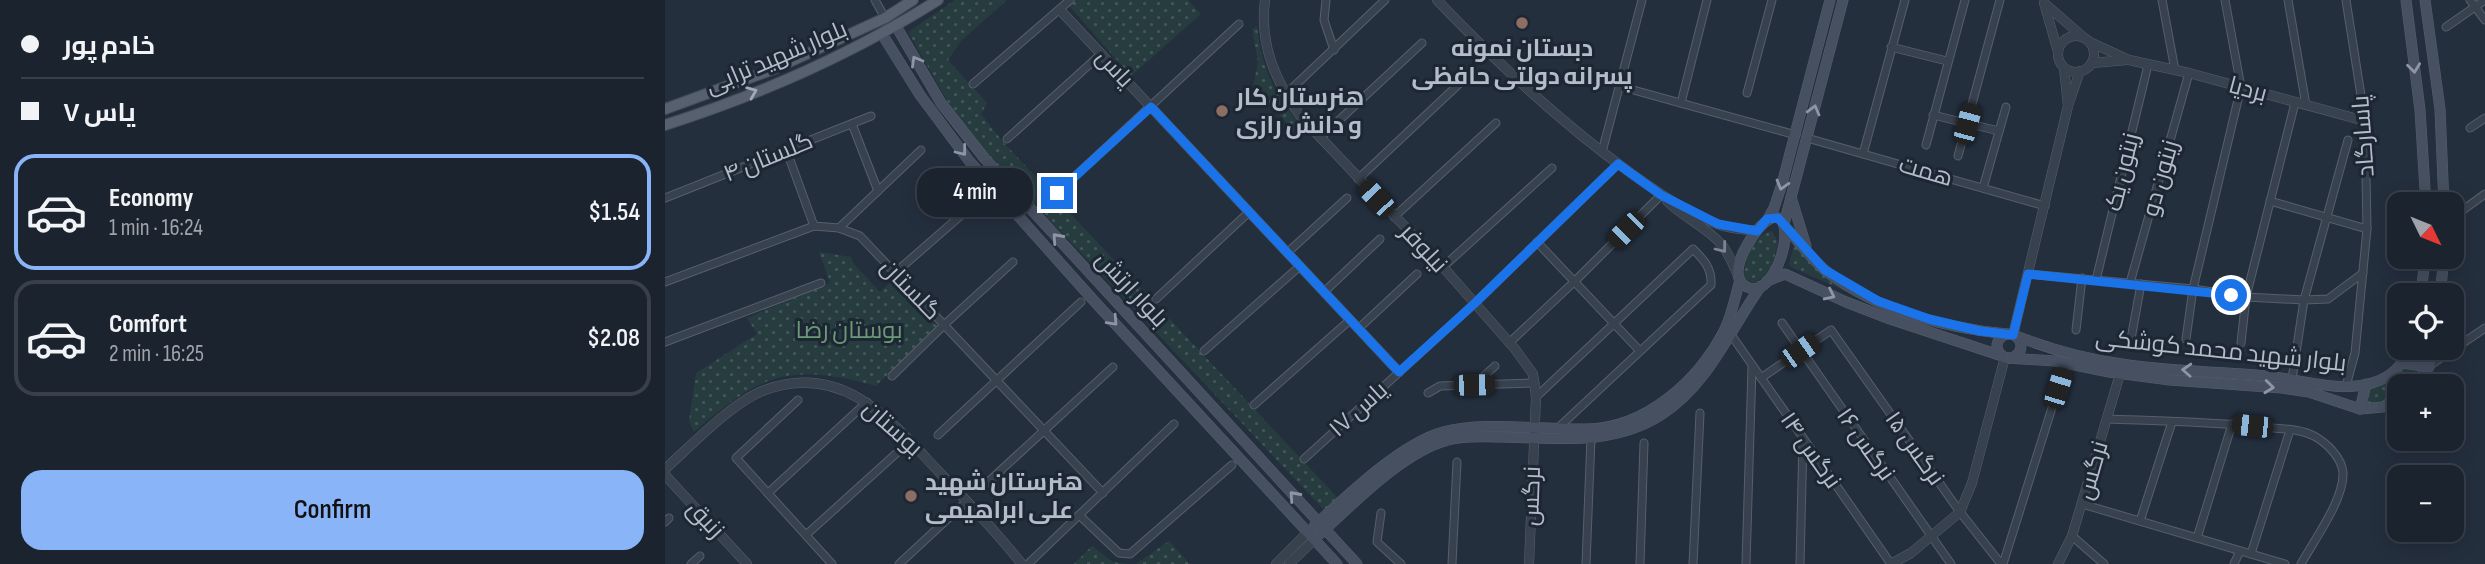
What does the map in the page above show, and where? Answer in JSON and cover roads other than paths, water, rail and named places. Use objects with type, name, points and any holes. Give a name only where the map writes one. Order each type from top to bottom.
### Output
[{"type":"main road","name":"بلوار شهید ترابی","points":[[665,109],[773,69],[885,18],[913,0]]},
{"type":"main road","name":"بلوار شهید ترابی","points":[[665,125],[773,84],[882,34],[938,0]]},
{"type":"main road","points":[[1311,536],[1402,463],[1446,440],[1506,433],[1591,438],[1608,436],[1634,428],[1671,408],[1707,372],[1728,333],[1742,256],[1778,198],[1830,0]]},
{"type":"main road","points":[[1533,433],[1612,426],[1657,406],[1699,368],[1765,284],[1780,261],[1791,197],[1843,0]]},
{"type":"main road","points":[[2406,0],[2420,110],[2425,192]]},
{"type":"main road","points":[[2425,0],[2440,109],[2443,192]]},
{"type":"main road","points":[[882,34],[885,18],[896,26]]},
{"type":"main road","name":"بلوار ارتش","points":[[896,26],[941,103],[968,139],[1357,564]]},
{"type":"main road","name":"بلوار ارتش","points":[[882,34],[920,95],[963,153],[1085,298],[1337,564]]},
{"type":"main road","points":[[1791,197],[1807,250]]},
{"type":"main road","points":[[1767,219],[1778,218],[1785,226]]},
{"type":"main road","name":"بلوار شهید محمد کوشکی","points":[[1785,226],[1825,270],[1878,301],[1929,319],[2011,335],[2055,351],[2123,365],[2231,372],[2346,386],[2366,384],[2387,376],[2403,363]]},
{"type":"main road","name":"بلوار شهید محمد کوشکی","points":[[1739,278],[1751,289],[1785,274],[1890,319],[2005,357],[2066,363],[2120,374],[2170,380],[2282,388],[2309,393],[2360,409],[2387,404]]},
{"type":"main road","points":[[1085,298],[1098,284]]},
{"type":"main road","points":[[2011,335],[2020,344],[2019,351],[2014,356],[2005,357],[1998,351],[1997,343],[2001,337],[2011,335]]},
{"type":"main road","points":[[2404,360],[2403,363],[2429,367]]},
{"type":"main road","points":[[2423,374],[2431,360]]},
{"type":"main road","points":[[2360,409],[2366,384]]},
{"type":"street","points":[[875,0],[885,18]]},
{"type":"street","points":[[973,84],[1070,0]]},
{"type":"street","name":"نیلوفر","points":[[1265,0],[1263,15],[1270,62],[1285,95],[1320,138],[1443,267],[1528,365],[1535,383],[1533,433]]},
{"type":"street","points":[[1326,0],[1324,20],[1333,50]]},
{"type":"street","points":[[1285,95],[1385,0]]},
{"type":"street","points":[[1437,0],[1578,134],[1708,232],[1721,244],[1739,278]]},
{"type":"street","points":[[1602,152],[1642,0]]},
{"type":"street","points":[[1681,103],[1707,0]]},
{"type":"street","points":[[1747,93],[1772,0]]},
{"type":"street","points":[[1863,154],[1905,0]]},
{"type":"street","points":[[1926,145],[1965,0]]},
{"type":"street","points":[[1958,156],[2000,0]]},
{"type":"street","points":[[2162,0],[2175,70]]},
{"type":"street","points":[[2186,339],[2193,289],[2241,87],[2225,0]]},
{"type":"street","points":[[2288,0],[2306,105]]},
{"type":"street","name":"پاسارگاد","points":[[2346,0],[2365,121],[2367,229],[2355,353],[2346,386]]},
{"type":"street","points":[[2446,27],[2473,4],[2485,0]]},
{"type":"street","points":[[2043,1],[2087,40],[2094,52],[2092,63]]},
{"type":"street","points":[[2043,1],[2060,63],[2064,68],[2069,106]]},
{"type":"street","points":[[2473,4],[2485,20]]},
{"type":"street","name":"یاس","points":[[1060,10],[1399,372]]},
{"type":"street","points":[[1057,193],[1239,24]]},
{"type":"street","points":[[2058,52],[2065,39],[2074,36],[2129,60]]},
{"type":"street","points":[[1320,138],[1422,43]]},
{"type":"street","points":[[1891,47],[1947,61]]},
{"type":"street","points":[[1007,139],[1101,54]]},
{"type":"street","points":[[2011,335],[2080,71],[2092,63],[2129,60]]},
{"type":"street","name":"بردیا","points":[[2129,60],[2365,121]]},
{"type":"street","name":"زیتون یک","points":[[2096,280],[2148,65]]},
{"type":"street","points":[[2064,68],[2080,71]]},
{"type":"street","name":"زیتون دو","points":[[2130,283],[2189,74]]},
{"type":"street","points":[[1359,179],[1460,83]]},
{"type":"street","points":[[1619,86],[1796,135]]},
{"type":"street","points":[[2241,344],[2246,297],[2295,103]]},
{"type":"street","points":[[1983,188],[2005,107]]},
{"type":"street","points":[[1933,115],[1999,131]]},
{"type":"street","name":"گلستان ۴","points":[[665,198],[871,116]]},
{"type":"street","points":[[2470,128],[2485,118]]},
{"type":"street","points":[[1394,217],[1496,123]]},
{"type":"street","points":[[852,124],[878,191]]},
{"type":"street","name":"همت","points":[[1807,138],[2045,206]]},
{"type":"street","points":[[2292,379],[2304,300],[2349,140]]},
{"type":"street","points":[[786,149],[814,226]]},
{"type":"street","points":[[839,228],[921,150]]},
{"type":"street","name":"یاس ۱۷","points":[[1304,459],[1474,304],[1618,164]]},
{"type":"street","points":[[1443,267],[1552,168]]},
{"type":"street","points":[[2464,209],[2485,194]]},
{"type":"street","points":[[1661,195],[1718,224],[1757,231]]},
{"type":"street","points":[[1509,343],[1661,195]]},
{"type":"street","points":[[1287,253],[1347,198]]},
{"type":"street","points":[[2270,201],[2367,229]]},
{"type":"street","points":[[896,272],[974,204]]},
{"type":"street","points":[[1156,299],[1249,212]]},
{"type":"street","name":"گلستان","points":[[665,282],[814,226],[839,228],[860,236],[1103,493]]},
{"type":"street","points":[[1324,292],[1380,239]]},
{"type":"street","points":[[1537,242],[1639,350]]},
{"type":"street","points":[[1536,397],[1693,249],[1708,265],[1711,285],[1557,429]]},
{"type":"street","points":[[893,376],[1013,262]]},
{"type":"street","points":[[1204,351],[1300,266]]},
{"type":"street","points":[[2028,274],[2193,289],[2246,297],[2304,300],[2328,299],[2363,273]]},
{"type":"street","points":[[1358,329],[1417,274]]},
{"type":"street","points":[[2076,330],[2081,278]]},
{"type":"street","points":[[665,342],[821,282]]},
{"type":"street","points":[[2131,340],[2141,284]]},
{"type":"street","points":[[938,435],[1085,298]]},
{"type":"street","points":[[1254,405],[1350,320]]},
{"type":"street","name":"نرگس ۱۶","points":[[1782,323],[1951,564]]},
{"type":"street","points":[[2429,367],[2485,328]]},
{"type":"street","name":"نرگس ۱۵","points":[[1800,351],[1831,330],[1961,512],[2002,564]]},
{"type":"street","name":"نرگس ۱۴","points":[[1728,333],[1891,564]]},
{"type":"street","points":[[1761,378],[1800,351]]},
{"type":"street","points":[[1891,564],[1931,537],[1961,512],[1972,483],[2005,357]]},
{"type":"street","points":[[2002,564],[2066,363]]},
{"type":"street","points":[[1474,385],[1495,366]]},
{"type":"street","points":[[987,483],[1113,367]]},
{"type":"street","points":[[1746,564],[1752,367]]},
{"type":"street","name":"نرگس","points":[[2058,564],[2072,536],[2120,374]]},
{"type":"street","points":[[1428,393],[1440,386],[1535,383]]},
{"type":"street","name":"بوستان","points":[[665,469],[734,408],[766,390],[782,385],[822,385],[841,389],[880,411],[967,501],[1022,564]]},
{"type":"street","points":[[798,400],[736,458],[832,564]]},
{"type":"street","points":[[768,493],[867,402]]},
{"type":"street","points":[[1693,564],[1700,413]]},
{"type":"street","points":[[2107,419],[2232,424],[2290,430],[2313,435],[2326,443],[2336,455],[2343,471],[2341,494],[2301,564]]},
{"type":"street","points":[[2140,521],[2172,422]]},
{"type":"street","points":[[1028,564],[1174,424]]},
{"type":"street","points":[[2197,538],[2232,424]]},
{"type":"street","points":[[2252,554],[2290,430]]},
{"type":"street","name":"نرگس","points":[[1529,564],[1533,433]]},
{"type":"street","points":[[1587,564],[1591,438]]},
{"type":"street","points":[[1800,564],[1803,439]]},
{"type":"street","points":[[806,535],[910,441]]},
{"type":"street","points":[[1640,564],[1644,443]]},
{"type":"street","points":[[1452,564],[1457,462]]},
{"type":"street","points":[[1079,515],[1119,553],[1130,554],[1232,465]]},
{"type":"street","name":"زنبق","points":[[665,475],[747,564]]},
{"type":"street","points":[[899,564],[967,501]]},
{"type":"street","points":[[2082,504],[2285,564]]},
{"type":"street","points":[[1381,513],[1377,542],[1401,564]]},
{"type":"street","points":[[1276,564],[1311,536]]},
{"type":"street","points":[[1289,564],[1311,536]]},
{"type":"street","points":[[2072,536],[2103,564]]},
{"type":"street","points":[[2234,564],[2240,551]]},
{"type":"street","points":[[691,564],[700,556]]},
{"type":"place","name":"دبستان نمونه پسرانه دولتی حافظی","points":[[1522,23]]},
{"type":"place","name":"هنرستان کار و دانش رازی","points":[[1222,111]]},
{"type":"place","name":"هنرستان شهید علی ابراهیمی","points":[[911,496]]},
{"type":"park label","name":"بوستان رضا","points":[[849,330]]}]
